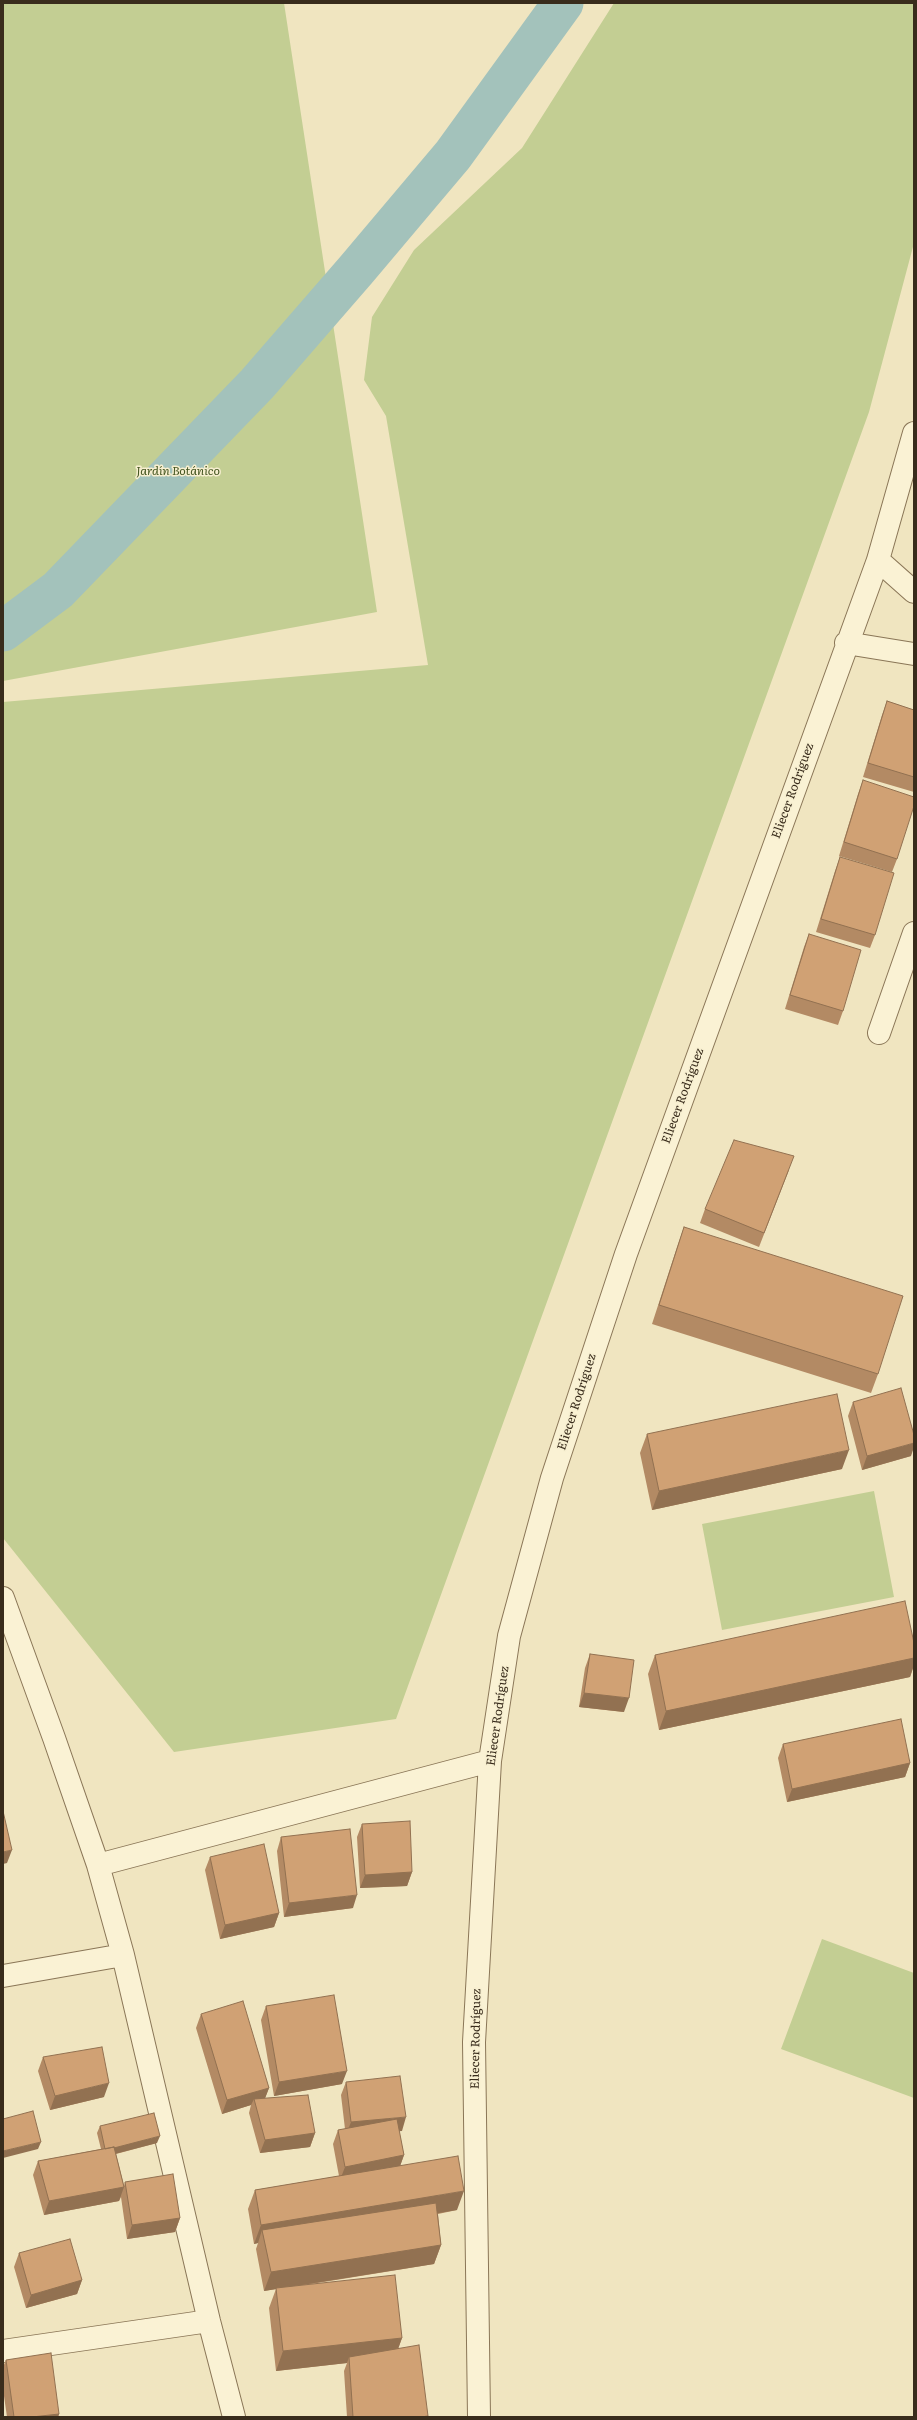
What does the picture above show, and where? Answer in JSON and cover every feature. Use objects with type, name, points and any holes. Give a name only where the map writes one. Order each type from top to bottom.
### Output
[{"type":"street","name":"Eliecer Rodríguez","points":[[479,2417],[474,2042],[490,1761],[509,1636],[552,1478],[626,1254],[846,643],[878,560],[914,433]]},
{"type":"street","points":[[878,560],[914,592]]},
{"type":"street","points":[[846,643],[914,654]]},
{"type":"street","points":[[879,1033],[914,933]]},
{"type":"street","points":[[3,1598],[98,1865],[123,1955],[209,2321],[234,2417]]},
{"type":"street","points":[[98,1865],[490,1761]]},
{"type":"street","points":[[3,1976],[123,1955]]},
{"type":"street","points":[[3,2351],[209,2321]]},
{"type":"green space","name":"Jardín Botánico","points":[[3,3],[284,3],[377,612],[3,681]]},
{"type":"green space","points":[[614,3],[914,3],[914,243],[869,412],[396,1719],[174,1752],[3,1538],[3,702],[428,665],[386,416],[364,380],[372,317],[414,250],[522,148]]},
{"type":"green space","points":[[874,1491],[894,1597],[722,1630],[702,1524]]},
{"type":"green space","points":[[822,1939],[914,1973],[914,2098],[781,2049]]},
{"type":"building","points":[[887,701],[914,710],[914,777],[868,763]]},
{"type":"building","points":[[863,780],[914,797],[914,806],[897,859],[844,842]]},
{"type":"building","points":[[840,857],[894,873],[875,935],[821,919]]},
{"type":"building","points":[[809,934],[861,950],[843,1011],[790,995]]},
{"type":"building","points":[[734,1140],[794,1156],[764,1233],[705,1209]]},
{"type":"building","points":[[684,1227],[903,1296],[878,1374],[659,1305]]},
{"type":"building","points":[[901,1388],[914,1435],[914,1443],[867,1456],[853,1402]]},
{"type":"building","points":[[837,1394],[849,1450],[659,1491],[647,1434]]},
{"type":"building","points":[[905,1601],[914,1643],[914,1658],[666,1711],[655,1655]]},
{"type":"building","points":[[590,1654],[634,1660],[629,1698],[584,1693]]},
{"type":"building","points":[[901,1719],[910,1763],[792,1789],[783,1744]]},
{"type":"building","points":[[3,1811],[12,1850],[3,1852]]},
{"type":"building","points":[[410,1821],[412,1872],[365,1875],[362,1824]]},
{"type":"building","points":[[350,1829],[357,1895],[289,1903],[281,1837]]},
{"type":"building","points":[[264,1844],[279,1913],[225,1925],[210,1857]]},
{"type":"building","points":[[334,1995],[347,2071],[279,2082],[266,2006]]},
{"type":"building","points":[[243,2001],[269,2088],[227,2100],[201,2014]]},
{"type":"building","points":[[102,2047],[109,2083],[55,2096],[43,2057]]},
{"type":"building","points":[[400,2076],[406,2117],[351,2122],[346,2082]]},
{"type":"building","points":[[308,2095],[315,2133],[265,2140],[254,2099]]},
{"type":"building","points":[[33,2111],[41,2142],[3,2151],[3,2119]]},
{"type":"building","points":[[154,2113],[160,2136],[105,2149],[100,2126]]},
{"type":"building","points":[[397,2119],[404,2155],[345,2167],[338,2130]]},
{"type":"building","points":[[114,2147],[124,2187],[49,2201],[38,2161]]},
{"type":"building","points":[[458,2156],[464,2191],[261,2225],[255,2190]]},
{"type":"building","points":[[173,2174],[180,2218],[132,2225],[125,2182]]},
{"type":"building","points":[[436,2203],[441,2245],[271,2272],[262,2230]]},
{"type":"building","points":[[70,2239],[82,2280],[31,2295],[19,2253]]},
{"type":"building","points":[[395,2275],[402,2338],[283,2351],[276,2288]]},
{"type":"building","points":[[419,2345],[428,2416],[353,2417],[349,2357]]},
{"type":"building","points":[[51,2353],[59,2414],[14,2417],[6,2360]]},
{"type":"waterway","points":[[3,631],[58,590],[257,384],[453,155],[563,3]]}]
